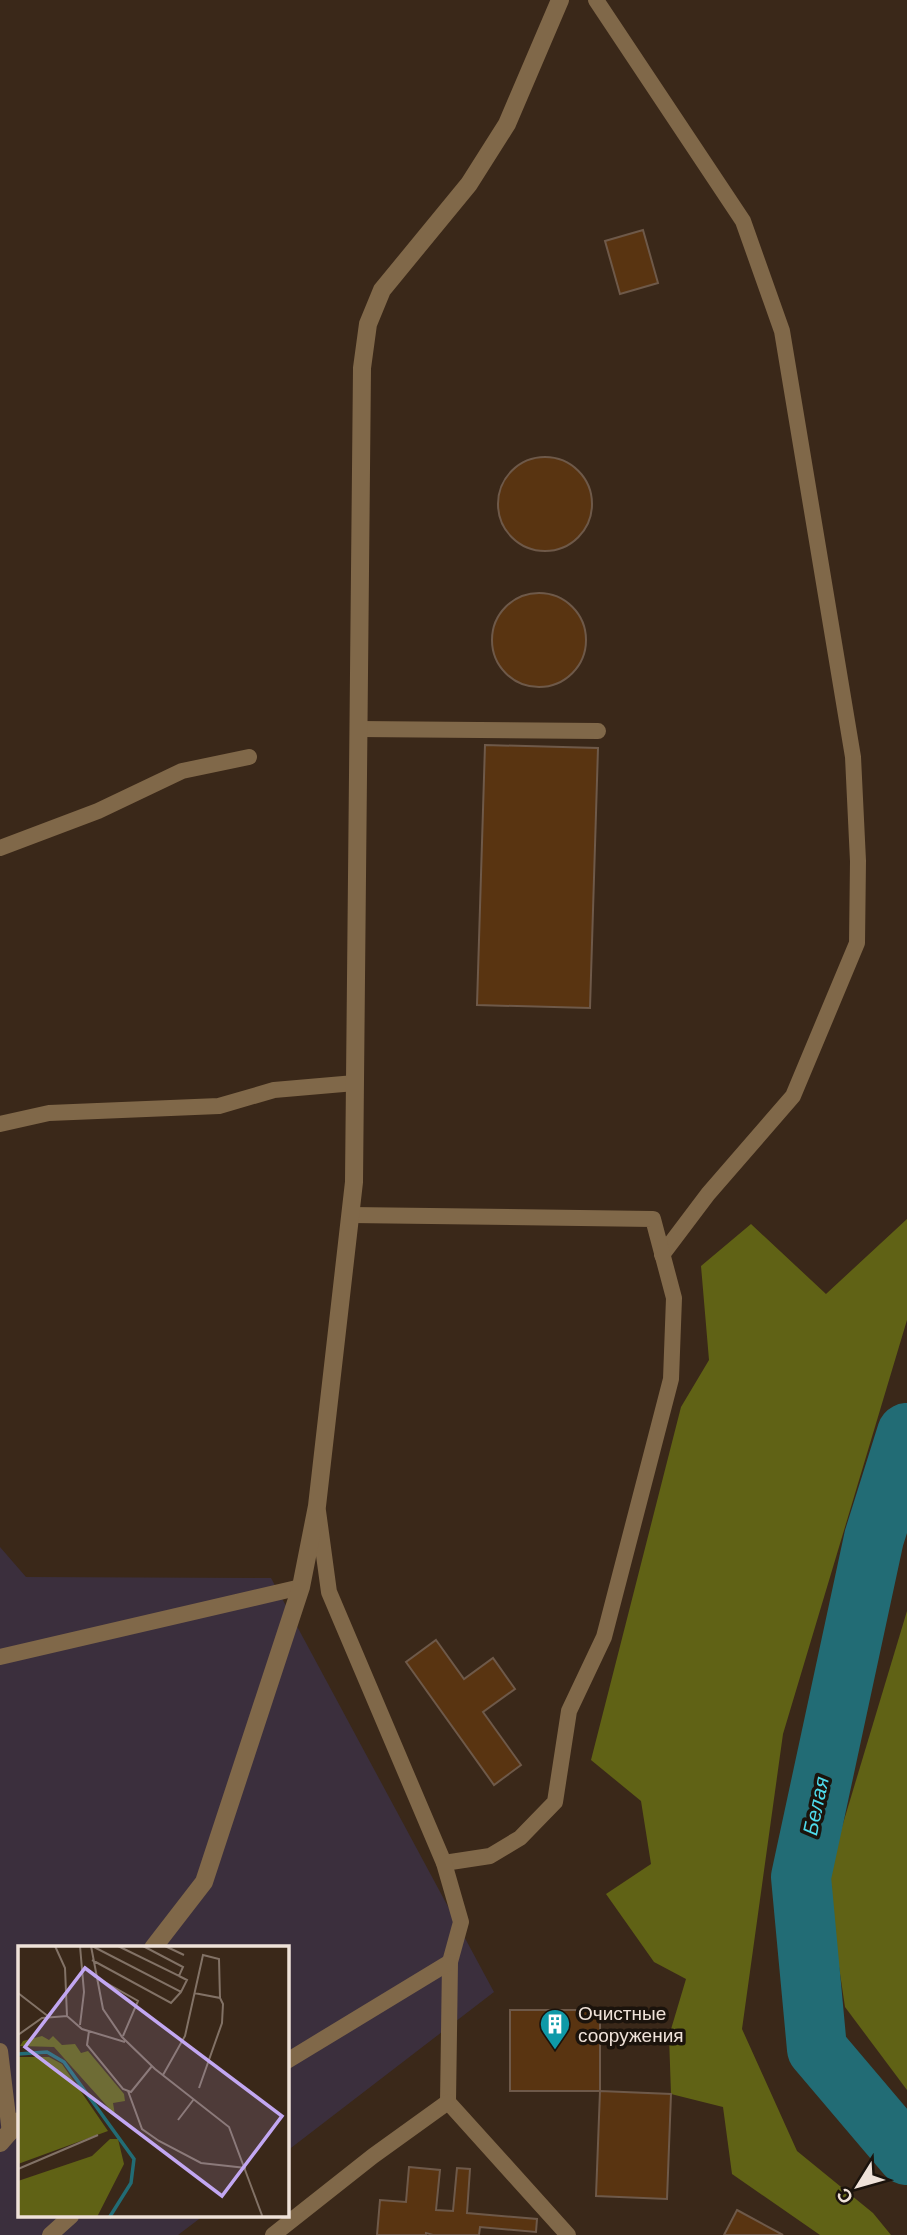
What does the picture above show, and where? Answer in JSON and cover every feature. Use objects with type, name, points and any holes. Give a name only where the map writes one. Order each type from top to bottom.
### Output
[{"type":"street","points":[[155,1946],[204,1882],[301,1587],[317,1506],[354,1182],[362,368],[368,324],[382,290],[469,184],[506,124],[560,0]]},
{"type":"lane","points":[[596,0],[743,220],[782,331],[853,757],[855,783],[857,943],[793,1096],[708,1194],[662,1255]]},
{"type":"lane","points":[[358,729],[598,731]]},
{"type":"lane","points":[[0,848],[98,811],[182,771],[249,757]]},
{"type":"lane","points":[[0,1125],[49,1113],[219,1106],[274,1090],[355,1083]]},
{"type":"lane","points":[[351,1215],[653,1219],[674,1298],[671,1379],[604,1637],[569,1711],[555,1802],[520,1838],[490,1856],[444,1863]]},
{"type":"lane","points":[[317,1506],[329,1592],[444,1863],[461,1922],[450,1962],[448,2102],[561,2231]]},
{"type":"lane","points":[[0,1657],[301,1587]]},
{"type":"lane","points":[[289,2061],[450,1962]]},
{"type":"lane","points":[[0,2051],[10,2132]]},
{"type":"lane","points":[[273,2235],[373,2156],[448,2102]]},
{"type":"lane","points":[[50,2235],[69,2218]]},
{"type":"shaded area","points":[[907,1219],[907,1320],[783,1734],[742,2029],[797,2151],[873,2213],[891,2235],[820,2235],[732,2174],[723,2107],[671,2094],[669,2036],[686,1979],[654,1962],[606,1894],[651,1864],[641,1801],[591,1760],[681,1407],[709,1360],[701,1266],[751,1224],[826,1294]]},
{"type":"shaded area","points":[[0,1547],[26,1577],[271,1578],[494,1992],[289,2149],[289,1946],[18,1946],[18,2218],[200,2218],[178,2235],[0,2235]]},
{"type":"shaded area","points":[[907,1611],[907,2090],[845,2007],[826,1880]]},
{"type":"building","points":[[643,230],[658,283],[620,294],[605,241]]},
{"type":"building","points":[[536,457],[554,457],[579,470],[589,486],[592,504],[589,522],[579,538],[554,551],[536,551],[511,538],[498,513],[498,495],[511,470]]},
{"type":"building","points":[[539,593],[557,596],[573,606],[583,622],[586,640],[583,658],[573,674],[557,684],[539,687],[521,684],[505,674],[495,658],[492,640],[495,622],[505,606],[521,596]]},
{"type":"building","points":[[485,745],[598,748],[590,1008],[477,1005]]},
{"type":"building","points":[[436,1640],[464,1679],[493,1658],[515,1689],[483,1712],[521,1765],[494,1785],[406,1662]]},
{"type":"building","name":"Очистные сооружения","points":[[510,2010],[600,2010],[600,2091],[510,2091]]},
{"type":"building","points":[[600,2091],[671,2094],[667,2199],[596,2196]]},
{"type":"building","points":[[409,2167],[440,2170],[436,2210],[453,2211],[457,2168],[470,2169],[467,2213],[537,2219],[536,2232],[480,2227],[479,2235],[377,2235],[380,2200],[406,2202]]},
{"type":"building","points":[[737,2210],[783,2235],[724,2235]]},
{"type":"waterway","name":"Белая","points":[[907,1433],[874,1538],[801,1877],[817,2049],[907,2155]]},
{"type":"place","name":"Очистные сооружения","points":[[555,2051]]}]
